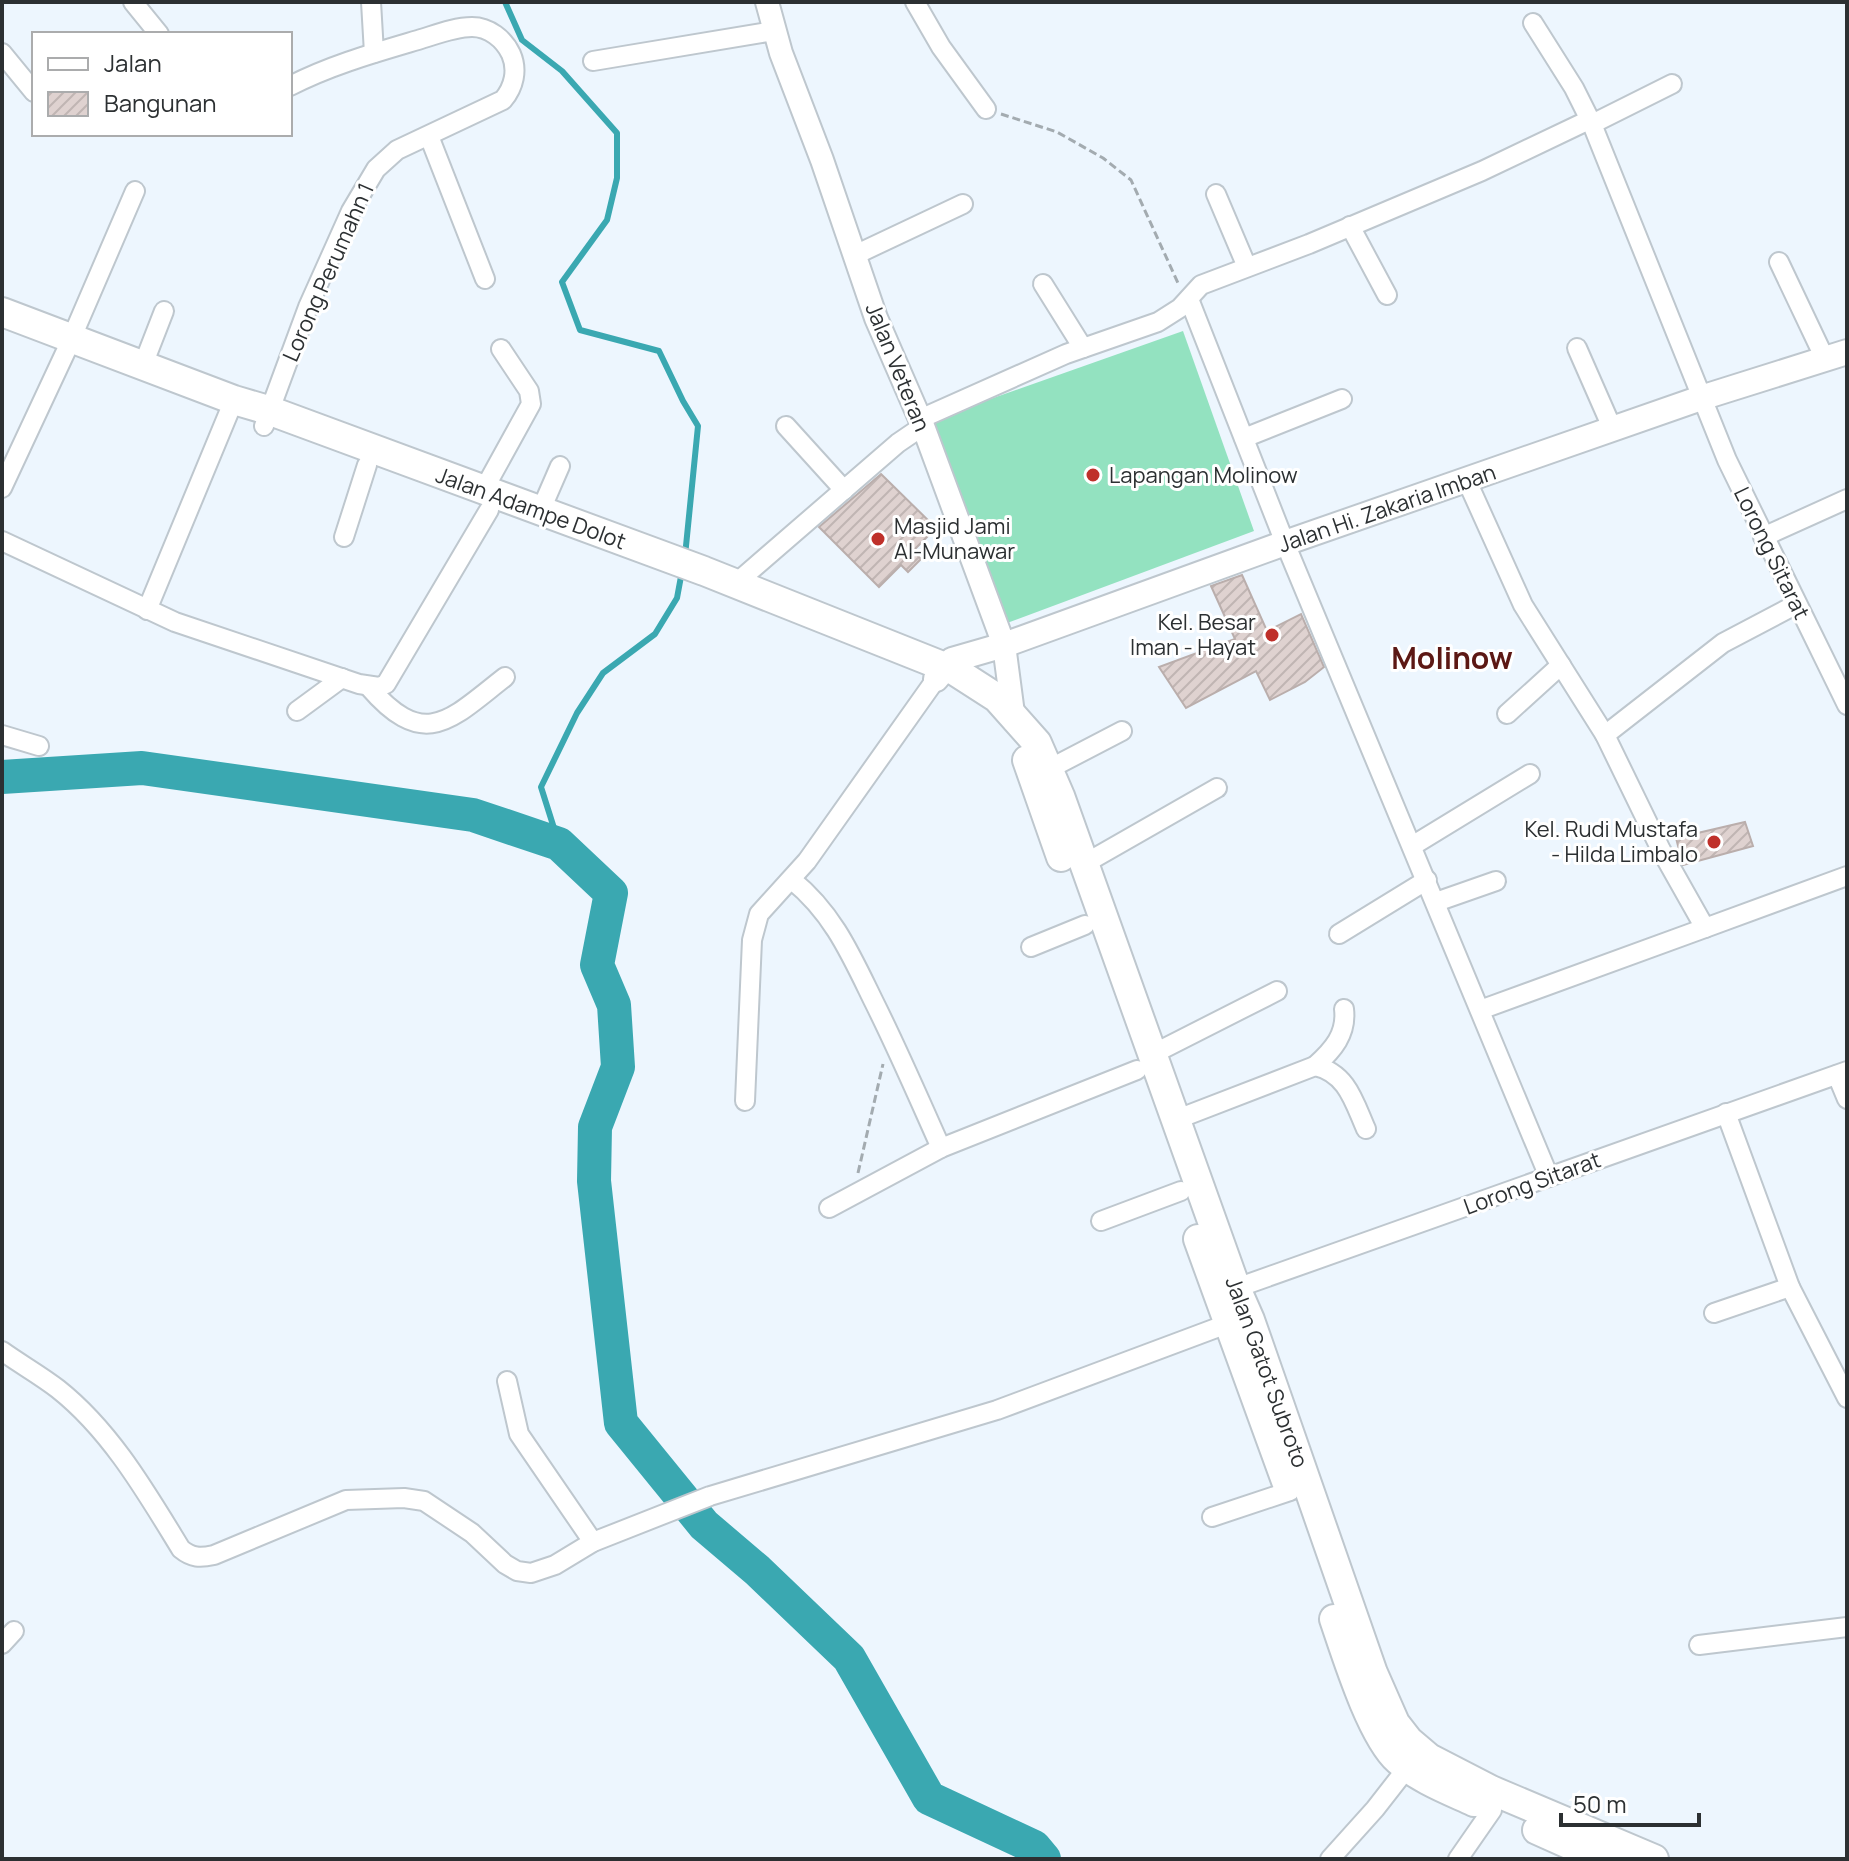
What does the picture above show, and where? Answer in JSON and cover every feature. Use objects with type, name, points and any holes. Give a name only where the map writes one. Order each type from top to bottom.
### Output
[{"type":"highway","name":"Jalan Adampe Dolot","points":[[2,312],[69,344],[232,408],[700,579],[940,673]]},
{"type":"highway","name":"Jalan Adampe Dolot","points":[[2,329],[143,365],[232,408]]},
{"type":"highway","name":"Jalan Adampe Dolot","points":[[266,418],[367,465],[486,500],[540,512],[669,568]]},
{"type":"highway","name":"Jalan Adampe Dolot","points":[[700,579],[735,584],[940,673],[1022,736]]},
{"type":"highway","name":"Jalan Gatot Subroto","points":[[1022,736],[1049,769],[1085,925],[1144,1062],[1175,1120],[1227,1291],[1227,1324],[1362,1670],[1395,1723],[1409,1741],[1429,1758],[1491,1790],[1654,1859]]},
{"type":"highway","name":"Jalan Gatot Subroto","points":[[1022,736],[1066,841],[1084,864],[1181,1191],[1227,1291],[1250,1320],[1381,1737],[1394,1756],[1400,1777],[1492,1810],[1602,1859]]},
{"type":"main road","name":"Jalan Hi. Zakaria Imban","points":[[940,673],[952,660],[1004,645],[1704,397],[1836,356]]},
{"type":"street","points":[[133,2],[157,32]]},
{"type":"street","points":[[371,2],[374,53]]},
{"type":"street","name":"Jalan Veteran","points":[[767,2],[774,31],[876,318],[921,422],[1004,645],[1022,736]]},
{"type":"street","points":[[915,2],[941,47],[986,109]]},
{"type":"street","name":"Lorong Sitarat","points":[[1533,23],[1574,88],[1591,122],[1727,460],[1845,698]]},
{"type":"street","name":"Lorong Perumahn 1","points":[[266,418],[308,307],[351,211],[376,169],[397,150],[503,100],[511,90],[514,78],[512,56],[506,45],[497,36],[473,27],[450,30],[374,53],[316,73],[292,85]]},
{"type":"street","points":[[593,61],[774,31]]},
{"type":"street","points":[[2,53],[32,90]]},
{"type":"street","points":[[735,584],[921,422],[1083,348],[1158,322],[1189,299],[1201,285],[1482,171],[1672,84]]},
{"type":"street","points":[[429,136],[485,279]]},
{"type":"street","points":[[2,488],[135,191]]},
{"type":"street","points":[[1216,194],[1247,267]]},
{"type":"street","points":[[855,255],[963,204]]},
{"type":"street","points":[[1350,226],[1387,295]]},
{"type":"street","points":[[1779,262],[1836,356]]},
{"type":"street","points":[[1043,284],[1083,348]]},
{"type":"street","points":[[1189,299],[1285,543],[1549,1177]]},
{"type":"street","points":[[143,365],[164,311]]},
{"type":"street","points":[[1577,348],[1613,430]]},
{"type":"street","points":[[2,541],[175,622],[369,687],[386,684],[486,500],[531,404],[529,391],[501,349]]},
{"type":"street","points":[[1244,438],[1342,399]]},
{"type":"street","points":[[147,610],[232,408]]},
{"type":"street","points":[[786,426],[844,490]]},
{"type":"street","points":[[344,537],[367,465]]},
{"type":"street","points":[[540,512],[560,466]]},
{"type":"street","points":[[1467,481],[1523,605],[1605,735],[1661,850],[1705,928]]},
{"type":"street","points":[[1763,537],[1847,499]]},
{"type":"street","points":[[1605,735],[1723,643],[1797,604]]},
{"type":"street","points":[[1507,714],[1561,665]]},
{"type":"street","points":[[745,1101],[754,930],[759,914],[792,880],[940,673]]},
{"type":"street","points":[[369,687],[383,703],[398,713],[419,723],[439,724],[454,718],[505,677]]},
{"type":"street","points":[[297,711],[342,678]]},
{"type":"street","points":[[1049,769],[1122,731]]},
{"type":"street","points":[[2,735],[39,746]]},
{"type":"street","points":[[1412,846],[1530,774]]},
{"type":"street","points":[[1084,864],[1217,788]]},
{"type":"street","points":[[1480,1010],[1847,876]]},
{"type":"street","points":[[792,880],[817,903],[840,933],[890,1033],[941,1148]]},
{"type":"street","points":[[1339,934],[1427,880]]},
{"type":"street","points":[[1436,902],[1496,881]]},
{"type":"street","points":[[1031,947],[1085,925]]},
{"type":"street","points":[[829,1208],[941,1148],[1144,1062],[1277,991]]},
{"type":"street","points":[[1175,1120],[1315,1066],[1330,1053],[1340,1038],[1345,1022],[1344,1009]]},
{"type":"street","points":[[1315,1066],[1330,1070],[1341,1079],[1366,1129]]},
{"type":"street","points":[[1842,1073],[1847,1099]]},
{"type":"street","name":"Lorong Sitarat","points":[[1227,1291],[1842,1073]]},
{"type":"street","points":[[1726,1113],[1790,1287],[1847,1398]]},
{"type":"street","points":[[1101,1221],[1181,1191]]},
{"type":"street","points":[[1714,1313],[1790,1287]]},
{"type":"street","points":[[2,1351],[59,1389],[81,1411],[140,1481],[181,1549],[189,1555],[200,1558],[214,1555],[346,1500],[375,1497],[424,1501],[472,1533],[505,1564],[517,1571],[531,1573],[555,1565],[593,1542],[710,1496],[997,1410],[1227,1324]]},
{"type":"street","points":[[507,1381],[519,1434],[593,1542]]},
{"type":"street","points":[[1212,1517],[1290,1491]]},
{"type":"street","points":[[1699,1645],[1847,1627]]},
{"type":"street","points":[[1330,1859],[1400,1777]]},
{"type":"street","points":[[1458,1859],[1492,1810]]},
{"type":"path","points":[[986,109],[1057,132],[1103,158],[1131,180],[1177,281]]},
{"type":"path","points":[[852,1196],[890,1033]]},
{"type":"green space","name":"Lapangan Molinow","points":[[1183,331],[1254,531],[1007,623],[931,420]]},
{"type":"building","name":"Masjid Jami Al-Munawar","points":[[881,474],[936,528],[913,551],[921,559],[908,572],[901,565],[879,587],[819,527]]},
{"type":"building","name":"Kel. Besar Iman - Hayat","points":[[1242,575],[1267,631],[1301,614],[1324,667],[1305,682],[1270,700],[1256,671],[1186,708],[1159,667],[1235,639],[1211,586]]},
{"type":"building","name":"Kel. Rudi Mustafa - Hilda Limbalo","points":[[1745,822],[1753,846],[1683,865],[1676,838]]},
{"type":"waterway","points":[[505,2],[522,40],[562,71],[617,133],[617,178],[607,220],[562,282],[580,330],[659,351],[698,426],[685,556]]},
{"type":"waterway","points":[[559,844],[541,787],[577,713],[603,673],[655,634],[677,598],[682,571]]},
{"type":"waterway","points":[[2,777],[142,768],[473,815],[559,844],[611,893],[597,965],[614,1005],[618,1067],[595,1127],[594,1181],[621,1423],[704,1525],[757,1570],[849,1658],[929,1798],[1034,1847],[1044,1859]]},
{"type":"place","name":"Lapangan Molinow","points":[[1093,475]]},
{"type":"place","name":"Masjid Jami Al-Munawar","points":[[878,539]]},
{"type":"place","name":"Kel. Besar Iman - Hayat","points":[[1272,635]]},
{"type":"place","name":"Kel. Rudi Mustafa - Hilda Limbalo","points":[[1714,842]]},
{"type":"district","name":"Molinow","points":[[1452,659]]}]
